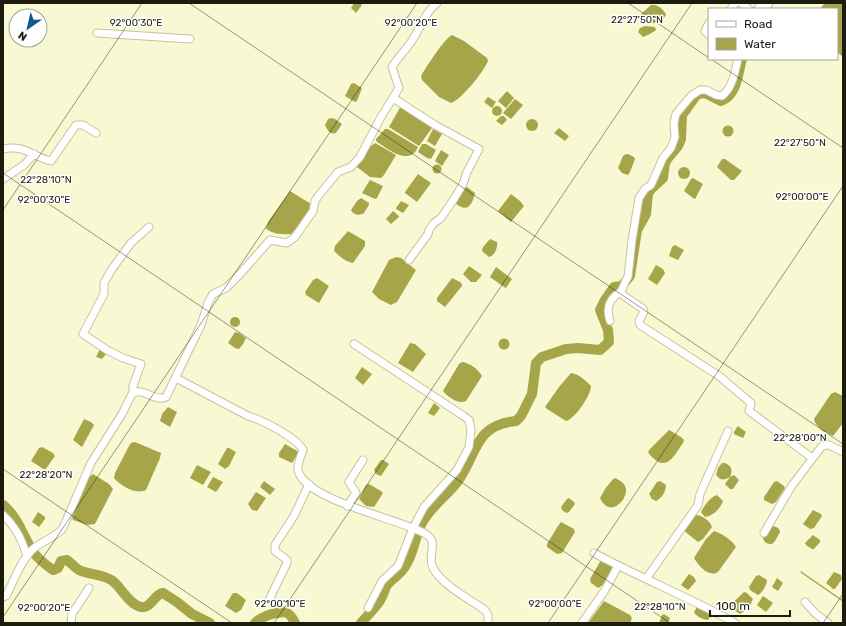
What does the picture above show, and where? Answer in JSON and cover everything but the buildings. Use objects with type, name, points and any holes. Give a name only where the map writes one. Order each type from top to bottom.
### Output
[{"type":"street","points":[[133,392],[144,393],[162,399],[168,394],[203,322],[208,303],[214,294],[226,288],[270,240],[287,243],[292,240],[313,211],[315,201],[319,195],[338,172],[352,166],[360,157],[398,90],[399,86],[392,67],[420,30],[428,11],[436,3]]},
{"type":"street","points":[[758,8],[768,5]]},
{"type":"street","points":[[708,24],[705,31],[708,34]]},
{"type":"street","points":[[97,33],[190,39]]},
{"type":"street","points":[[607,319],[608,306],[613,298],[621,292],[629,271],[634,247],[639,198],[645,189],[651,184],[663,158],[672,148],[675,137],[674,123],[676,114],[691,96],[700,90],[706,90],[718,96],[726,96],[733,79],[738,60]]},
{"type":"street","points":[[393,98],[435,125],[479,150],[451,205],[441,218],[428,230],[428,234],[409,260]]},
{"type":"street","points":[[3,149],[16,147],[48,161],[52,161],[73,129],[78,124],[86,126],[96,133]]},
{"type":"street","points":[[3,179],[24,166],[34,154]]},
{"type":"street","points":[[3,598],[6,596],[28,555],[36,546],[53,537],[62,528],[93,458],[122,414],[133,392],[133,386],[141,364],[123,358],[107,350],[83,334],[104,294],[104,283],[112,269],[131,242],[149,227]]},
{"type":"street","points":[[621,292],[624,296],[643,309],[644,312],[639,321],[640,325],[718,376],[751,403],[749,412],[812,458]]},
{"type":"street","points":[[354,344],[469,420],[471,430],[470,447],[463,460],[457,470],[424,508],[398,566],[382,580],[368,608]]},
{"type":"street","points":[[176,378],[248,416],[260,419],[301,445],[303,450],[298,465],[298,471],[302,478],[337,502],[414,528],[429,536],[432,540],[432,561],[434,570],[448,584],[485,610],[488,615],[488,623]]},
{"type":"street","points":[[646,579],[698,506],[700,494],[728,430]]},
{"type":"street","points":[[764,533],[791,487],[822,446],[833,446],[843,452]]},
{"type":"street","points":[[347,506],[356,492],[349,482],[363,460]]},
{"type":"street","points":[[269,600],[287,563],[286,560],[276,553],[275,548],[294,516],[309,484]]},
{"type":"street","points":[[3,515],[20,536],[28,555]]},
{"type":"street","points":[[594,553],[633,574],[735,623]]},
{"type":"street","points":[[582,623],[605,590],[618,566]]},
{"type":"street","points":[[71,623],[72,614],[89,588]]},
{"type":"street","points":[[805,602],[816,614],[828,623]]},
{"type":"water","points":[[354,3],[360,3],[362,5],[356,13],[351,8]]},
{"type":"water","points":[[825,3],[843,3],[843,57],[838,53],[838,8],[821,8]]},
{"type":"water","points":[[651,5],[660,7],[666,15],[661,22],[646,24],[640,22],[639,16]]},
{"type":"water","points":[[645,26],[655,27],[656,30],[643,37],[638,32],[640,28]]},
{"type":"water","points":[[452,35],[464,41],[487,58],[488,61],[472,84],[461,96],[451,103],[439,97],[422,80],[421,76],[440,47]]},
{"type":"water","points":[[354,83],[362,88],[357,101],[355,102],[345,96],[351,84]]},
{"type":"water","points":[[507,91],[514,98],[506,108],[498,101]]},
{"type":"water","points":[[488,97],[496,102],[492,108],[484,102]]},
{"type":"water","points":[[515,99],[523,105],[511,119],[503,113]]},
{"type":"water","points":[[401,106],[430,124],[432,128],[419,146],[389,127]]},
{"type":"water","points":[[495,106],[499,106],[501,107],[501,115],[495,116],[492,113],[492,109]]},
{"type":"water","points":[[501,116],[504,116],[507,120],[502,125],[496,121]]},
{"type":"water","points":[[331,118],[342,124],[336,133],[330,133],[325,125],[328,119]]},
{"type":"water","points":[[532,119],[536,121],[538,125],[536,129],[532,131],[528,129],[526,125],[528,121]]},
{"type":"water","points":[[728,125],[732,127],[734,131],[732,135],[728,137],[724,135],[722,131],[724,127]]},
{"type":"water","points":[[559,128],[569,136],[565,141],[554,133]]},
{"type":"water","points":[[385,129],[388,129],[418,147],[414,153],[410,156],[404,156],[392,152],[376,141]]},
{"type":"water","points":[[433,129],[442,134],[435,146],[427,141]]},
{"type":"water","points":[[375,143],[396,155],[381,178],[370,177],[357,167],[371,146]]},
{"type":"water","points":[[422,144],[426,144],[436,150],[431,159],[418,152]]},
{"type":"water","points":[[441,150],[449,155],[442,166],[435,161]]},
{"type":"water","points":[[628,154],[635,159],[628,175],[622,173],[618,168],[623,156]]},
{"type":"water","points":[[722,159],[725,159],[742,171],[734,180],[731,180],[717,167]]},
{"type":"water","points":[[437,164],[442,169],[437,174],[432,169]]},
{"type":"water","points":[[682,167],[686,167],[690,173],[686,179],[682,179],[678,175],[678,171]]},
{"type":"water","points":[[418,174],[431,183],[417,202],[405,192]]},
{"type":"water","points":[[693,178],[703,184],[695,199],[684,191]]},
{"type":"water","points":[[370,180],[383,186],[375,199],[362,193]]},
{"type":"water","points":[[465,187],[475,193],[471,205],[466,208],[455,203]]},
{"type":"water","points":[[290,191],[311,204],[311,207],[300,225],[291,234],[278,234],[266,229],[268,222]]},
{"type":"water","points":[[511,194],[524,206],[511,222],[498,211]]},
{"type":"water","points":[[361,198],[369,203],[369,205],[364,213],[355,214],[351,210]]},
{"type":"water","points":[[401,201],[409,205],[403,213],[396,209]]},
{"type":"water","points":[[393,211],[399,217],[391,224],[386,219]]},
{"type":"water","points":[[348,231],[365,241],[365,246],[353,263],[340,257],[334,251],[335,246]]},
{"type":"water","points":[[490,239],[497,242],[497,244],[494,253],[489,257],[482,251],[483,247]]},
{"type":"water","points":[[675,245],[684,250],[678,260],[669,256],[672,247]]},
{"type":"water","points":[[396,257],[401,258],[416,270],[397,302],[391,305],[379,299],[372,292],[389,260]]},
{"type":"water","points":[[656,265],[663,269],[665,273],[657,285],[648,279]]},
{"type":"water","points":[[469,266],[482,275],[476,282],[471,282],[463,274]]},
{"type":"water","points":[[496,267],[512,279],[506,288],[490,277]]},
{"type":"water","points":[[317,278],[329,286],[319,303],[306,295],[305,292],[313,280]]},
{"type":"water","points":[[452,278],[460,282],[462,286],[445,307],[437,301],[437,298]]},
{"type":"water","points":[[233,317],[237,317],[239,318],[239,326],[233,327],[230,324],[230,320]]},
{"type":"water","points":[[235,332],[246,338],[239,349],[228,343]]},
{"type":"water","points":[[504,338],[508,340],[510,344],[508,348],[504,350],[500,348],[498,344],[500,340]]},
{"type":"water","points":[[410,343],[415,344],[426,354],[413,372],[398,363]]},
{"type":"water","points":[[100,349],[107,353],[102,359],[96,357]]},
{"type":"water","points":[[462,362],[474,367],[482,376],[466,401],[460,402],[450,398],[443,391],[459,364]]},
{"type":"water","points":[[362,367],[372,374],[363,385],[355,378]]},
{"type":"water","points":[[571,373],[580,376],[591,386],[582,406],[574,416],[566,421],[545,407]]},
{"type":"water","points":[[835,392],[843,396],[843,423],[833,436],[816,425],[814,419],[831,394]]},
{"type":"water","points":[[434,403],[440,408],[434,416],[428,413]]},
{"type":"water","points":[[168,407],[177,412],[170,427],[160,421],[162,414]]},
{"type":"water","points":[[84,419],[94,425],[82,447],[73,440]]},
{"type":"water","points":[[738,426],[746,432],[743,438],[734,434]]},
{"type":"water","points":[[669,430],[684,440],[669,461],[661,463],[653,458],[648,452]]},
{"type":"water","points":[[135,442],[161,453],[146,490],[142,491],[133,491],[128,489],[114,478],[115,473],[129,446],[131,443]]},
{"type":"water","points":[[285,444],[299,452],[292,463],[279,457],[279,453]]},
{"type":"water","points":[[42,447],[53,453],[55,456],[45,470],[31,461],[39,448]]},
{"type":"water","points":[[227,448],[236,452],[229,466],[225,469],[218,464]]},
{"type":"water","points":[[381,460],[389,464],[381,476],[376,474],[374,470]]},
{"type":"water","points":[[722,463],[729,465],[732,470],[730,477],[724,479],[719,478],[716,475],[718,468]]},
{"type":"water","points":[[197,465],[211,472],[203,485],[190,478]]},
{"type":"water","points":[[93,474],[109,484],[113,489],[95,524],[88,525],[73,520],[72,517],[88,478]]},
{"type":"water","points":[[734,475],[739,480],[733,489],[730,489],[725,484],[730,477]]},
{"type":"water","points":[[213,477],[223,482],[216,492],[207,487]]},
{"type":"water","points":[[615,478],[622,482],[625,486],[625,495],[619,504],[614,507],[609,507],[604,504],[600,498],[605,489]]},
{"type":"water","points":[[264,481],[275,489],[270,495],[260,487]]},
{"type":"water","points":[[660,481],[666,485],[666,487],[662,496],[656,501],[652,499],[649,494],[657,482]]},
{"type":"water","points":[[777,481],[785,488],[776,502],[772,504],[764,500],[764,497],[774,482]]},
{"type":"water","points":[[369,484],[383,493],[374,507],[366,506],[359,499],[366,485]]},
{"type":"water","points":[[256,492],[266,498],[257,511],[252,510],[248,504]]},
{"type":"water","points":[[717,495],[723,501],[722,504],[714,513],[705,517],[701,512],[702,510],[714,496]]},
{"type":"water","points":[[569,498],[575,504],[569,512],[566,513],[561,507]]},
{"type":"water","points":[[813,510],[822,516],[814,528],[810,529],[803,524]]},
{"type":"water","points":[[38,512],[45,517],[39,527],[32,522]]},
{"type":"water","points":[[697,515],[706,519],[712,527],[703,539],[698,542],[683,530],[693,516]]},
{"type":"water","points":[[561,522],[574,529],[575,532],[562,553],[557,554],[547,547],[547,544]]},
{"type":"water","points":[[771,526],[779,529],[780,532],[775,541],[772,544],[769,544],[764,541],[763,538]]},
{"type":"water","points":[[714,531],[732,542],[736,547],[718,572],[711,573],[704,570],[694,558],[706,539]]},
{"type":"water","points":[[813,535],[820,540],[820,542],[814,549],[812,549],[805,543]]},
{"type":"water","points":[[601,560],[612,567],[605,582],[598,588],[591,583],[590,579]]},
{"type":"water","points":[[834,572],[841,575],[842,579],[835,589],[833,589],[826,583]]},
{"type":"water","points":[[689,574],[694,577],[696,581],[688,590],[681,585]]},
{"type":"water","points":[[759,575],[767,580],[764,589],[758,595],[750,590],[749,587],[756,576]]},
{"type":"water","points":[[777,578],[783,583],[778,591],[772,587]]},
{"type":"water","points":[[744,592],[753,599],[748,609],[740,614],[731,608],[735,601]]},
{"type":"water","points":[[233,593],[237,593],[246,600],[241,610],[236,613],[225,606]]},
{"type":"water","points":[[763,596],[773,603],[766,612],[757,605]]},
{"type":"water","points":[[604,601],[630,615],[632,618],[630,623],[588,623]]},
{"type":"water","points":[[697,607],[711,615],[708,620],[702,619],[694,612]]},
{"type":"water","points":[[664,614],[670,618],[668,623],[659,623],[662,615]]},
{"type":"waterway","points":[[361,623],[380,600],[387,585],[404,568],[409,560],[422,523],[430,511],[449,492],[465,471],[484,434],[492,428],[516,421],[521,416],[532,394],[536,363],[542,357],[566,349],[578,348],[600,350],[609,342],[608,330],[600,310],[614,287],[622,286],[630,276],[637,230],[646,214],[648,194],[651,189],[663,178],[665,163],[678,146],[681,139],[682,115],[698,94],[705,93],[721,101],[726,98],[734,89],[742,60]]},
{"type":"waterway","points":[[3,505],[17,522],[34,553],[40,560],[53,570],[58,568],[61,561],[67,560],[79,570],[110,579],[129,600],[137,606],[147,606],[157,596],[163,593],[192,614],[210,623]]},
{"type":"waterway","points":[[801,572],[843,601]]},
{"type":"waterway","points":[[255,623],[265,616],[283,612],[286,612],[291,616],[295,623]]}]
